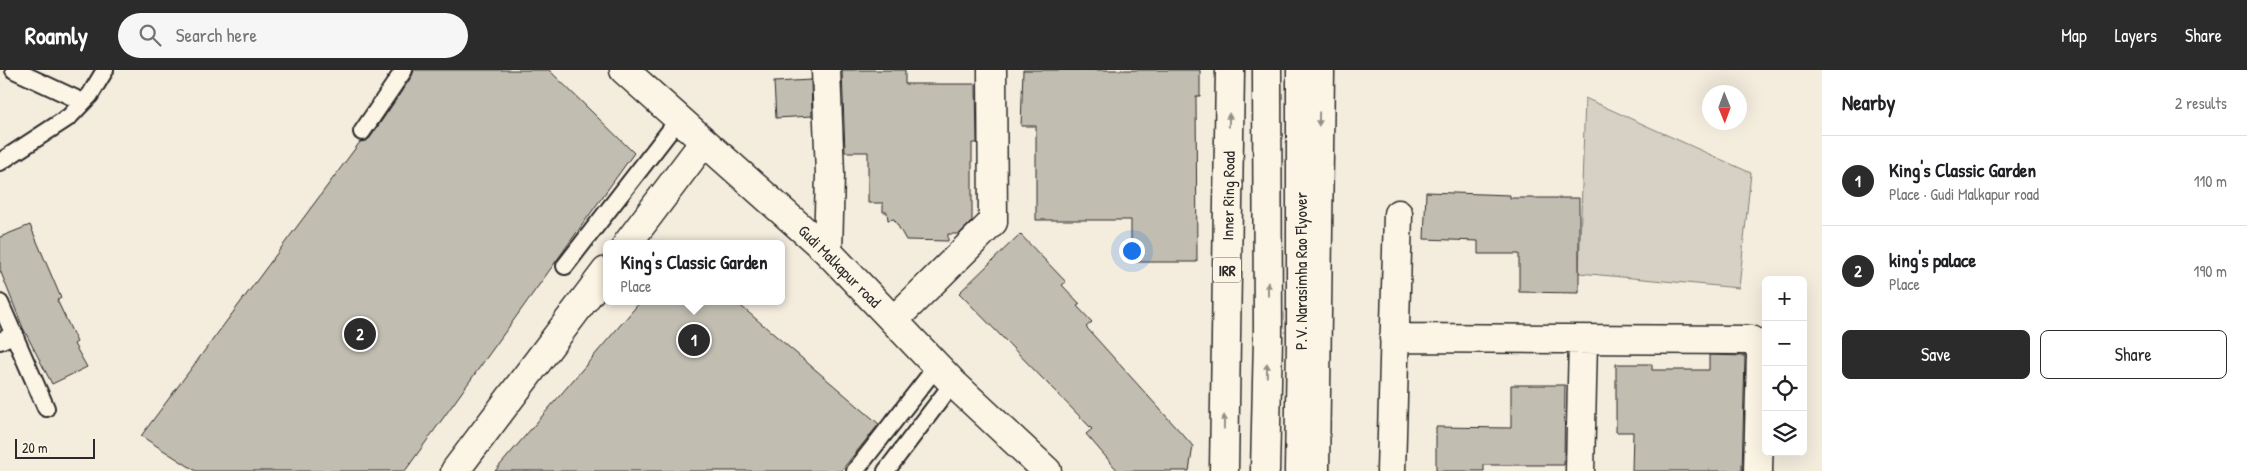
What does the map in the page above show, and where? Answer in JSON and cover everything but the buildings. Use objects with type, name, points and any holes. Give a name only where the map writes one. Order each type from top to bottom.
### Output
[{"type":"main road","name":"Gudi Malkapur road","points":[[624,70],[828,252],[945,375],[1047,471]]},
{"type":"main road","points":[[826,70],[830,174],[828,252]]},
{"type":"main road","points":[[894,320],[993,222],[992,70]]},
{"type":"main road","name":"Inner Ring Road","points":[[1224,471],[1230,70]]},
{"type":"main road","name":"P.V. Narasimha Rao Flyover","points":[[1265,471],[1268,338],[1267,70]]},
{"type":"main road","name":"P.V. Narasimha Rao Flyover","points":[[1299,471],[1301,70]]},
{"type":"main road","points":[[1314,471],[1320,70]]},
{"type":"main road","points":[[630,240],[704,142]]},
{"type":"main road","points":[[1391,471],[1398,214]]},
{"type":"main road","points":[[455,471],[603,275]]},
{"type":"main road","points":[[1394,338],[1746,339],[1757,342],[1761,355],[1758,471]]},
{"type":"main road","points":[[1580,471],[1583,340]]},
{"type":"lane","points":[[14,70],[83,102]]},
{"type":"lane","points":[[0,162],[69,117],[90,95],[105,70]]},
{"type":"lane","points":[[362,132],[404,70]]},
{"type":"lane","points":[[565,266],[679,119]]},
{"type":"lane","points":[[0,303],[46,408]]},
{"type":"lane","points":[[0,341],[15,334]]},
{"type":"lane","points":[[855,471],[945,375]]},
{"type":"lane","points":[[886,471],[945,375]]},
{"type":"shaded area","points":[[1585,98],[1751,173],[1739,288],[1579,273]]},
{"type":"place","name":"king's palace","points":[[360,334]]},
{"type":"place","name":"King's Classic Garden","points":[[694,340]]}]
